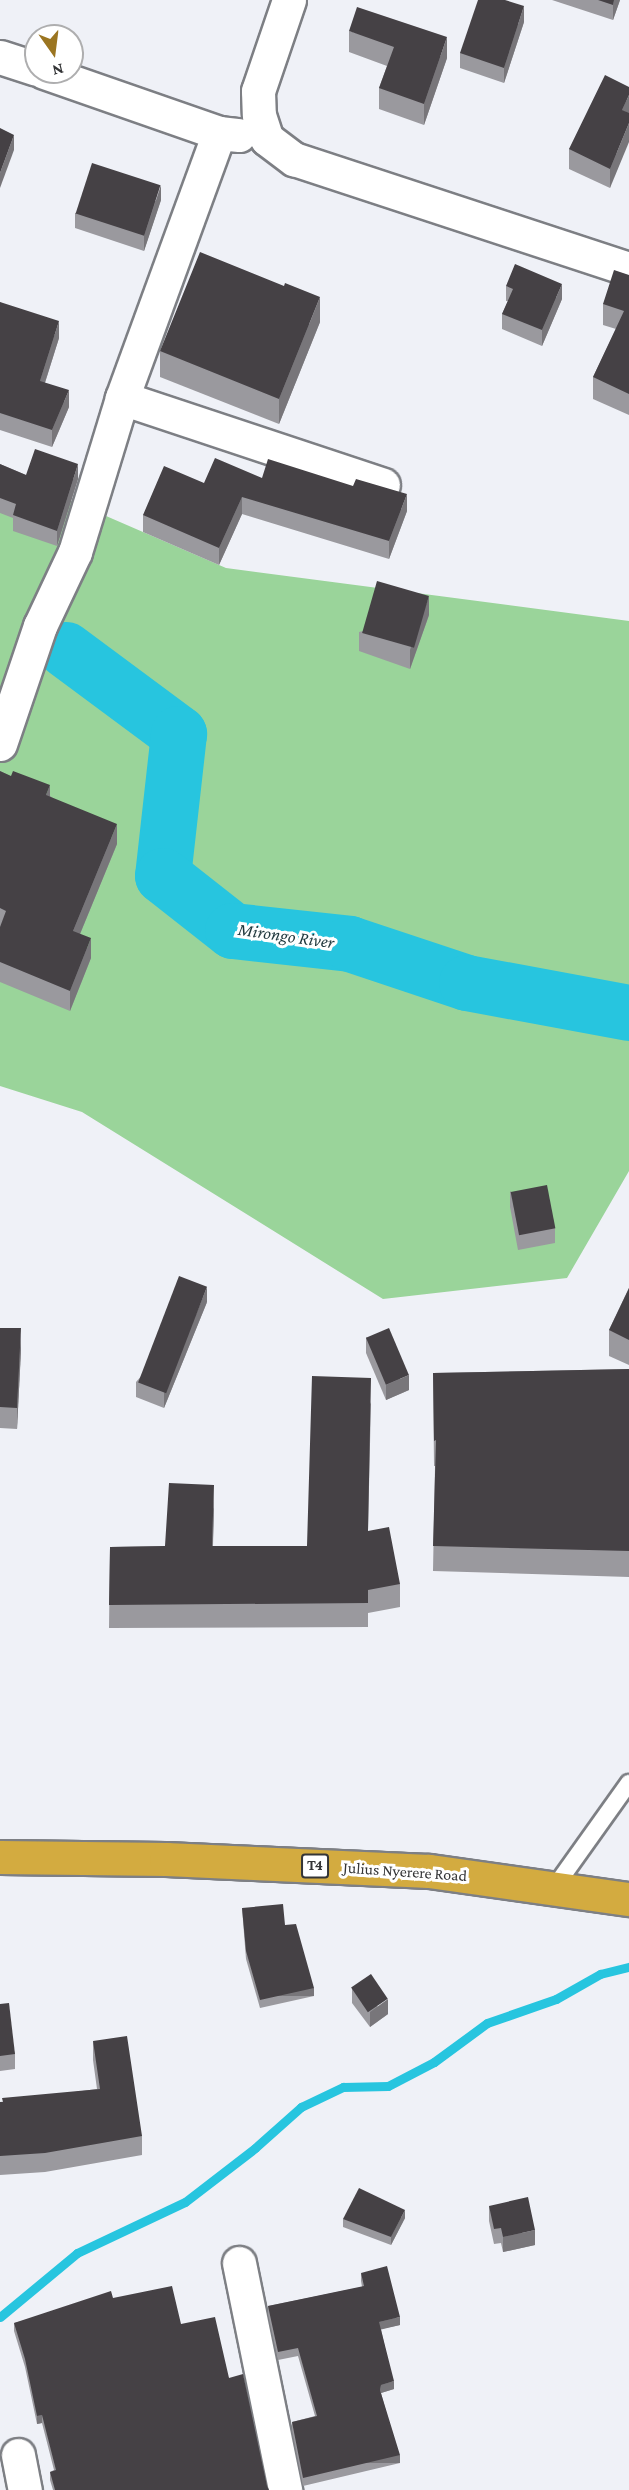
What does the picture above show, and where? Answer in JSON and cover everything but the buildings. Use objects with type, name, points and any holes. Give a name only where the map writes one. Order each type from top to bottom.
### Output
[{"type":"highway","name":"Julius Nyerere Road","points":[[0,1857],[166,1859],[429,1871],[629,1899]]},
{"type":"street","points":[[267,139],[259,115],[258,91],[289,0]]},
{"type":"street","points":[[0,57],[24,65]]},
{"type":"street","points":[[78,84],[219,133],[267,139],[294,159],[629,269]]},
{"type":"street","points":[[0,744],[40,626],[75,552],[122,398],[219,133]]},
{"type":"street","points":[[122,398],[383,484]]},
{"type":"street","points":[[239,2263],[285,2490]]},
{"type":"street","points":[[18,2455],[25,2490]]},
{"type":"lane","points":[[554,1888],[629,1783]]},
{"type":"green space","points":[[0,470],[226,568],[629,621],[629,1171],[567,1278],[383,1299],[82,1112],[0,1086]]},
{"type":"waterway","name":"Mirongo River","points":[[66,650],[179,734],[163,876],[233,931],[350,944],[467,983],[629,1013]]},
{"type":"waterway","points":[[0,2317],[77,2253],[185,2202],[255,2148],[301,2107],[343,2087],[388,2086],[434,2062],[487,2023],[556,1999],[600,1974],[629,1967]]}]
